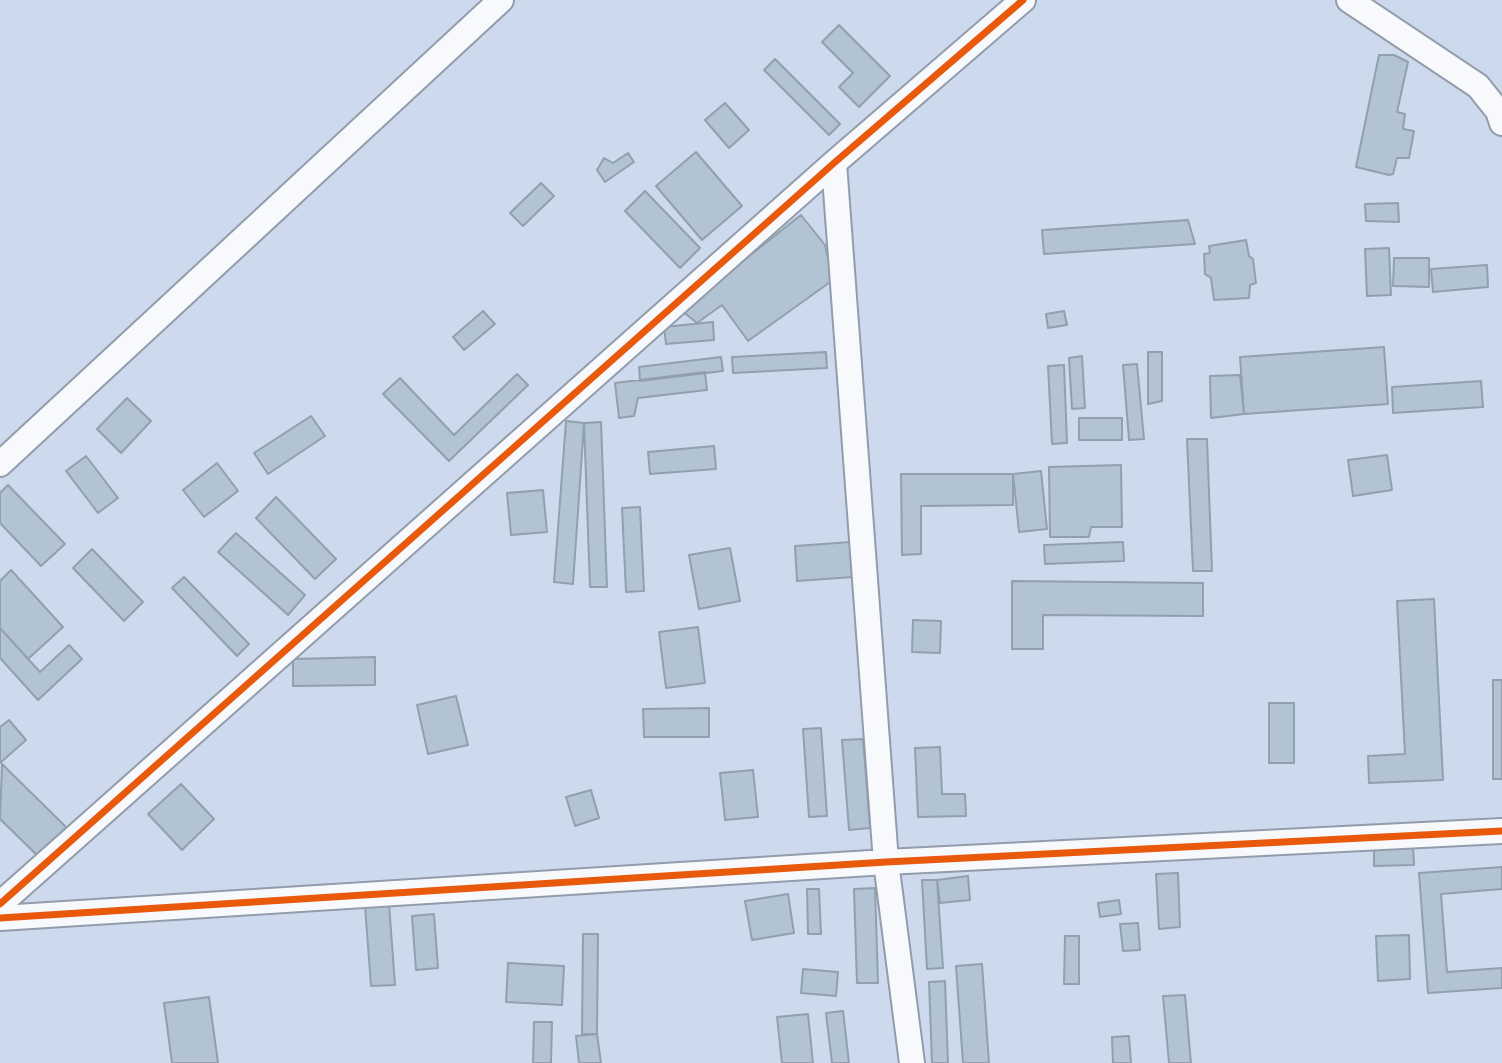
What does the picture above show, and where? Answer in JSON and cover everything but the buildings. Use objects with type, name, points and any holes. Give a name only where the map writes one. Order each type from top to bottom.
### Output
[{"type":"street","points":[[0,464],[501,0]]},
{"type":"street","points":[[0,904],[834,163],[1023,0]]},
{"type":"street","points":[[1349,0],[1478,86],[1497,111],[1502,123]]},
{"type":"street","points":[[834,163],[887,862],[912,1063]]},
{"type":"street","points":[[0,918],[887,862],[1502,831]]},
{"type":"cycle path","points":[[0,904],[834,163],[1023,0]]},
{"type":"cycle path","points":[[0,918],[886,862],[1502,831]]}]
